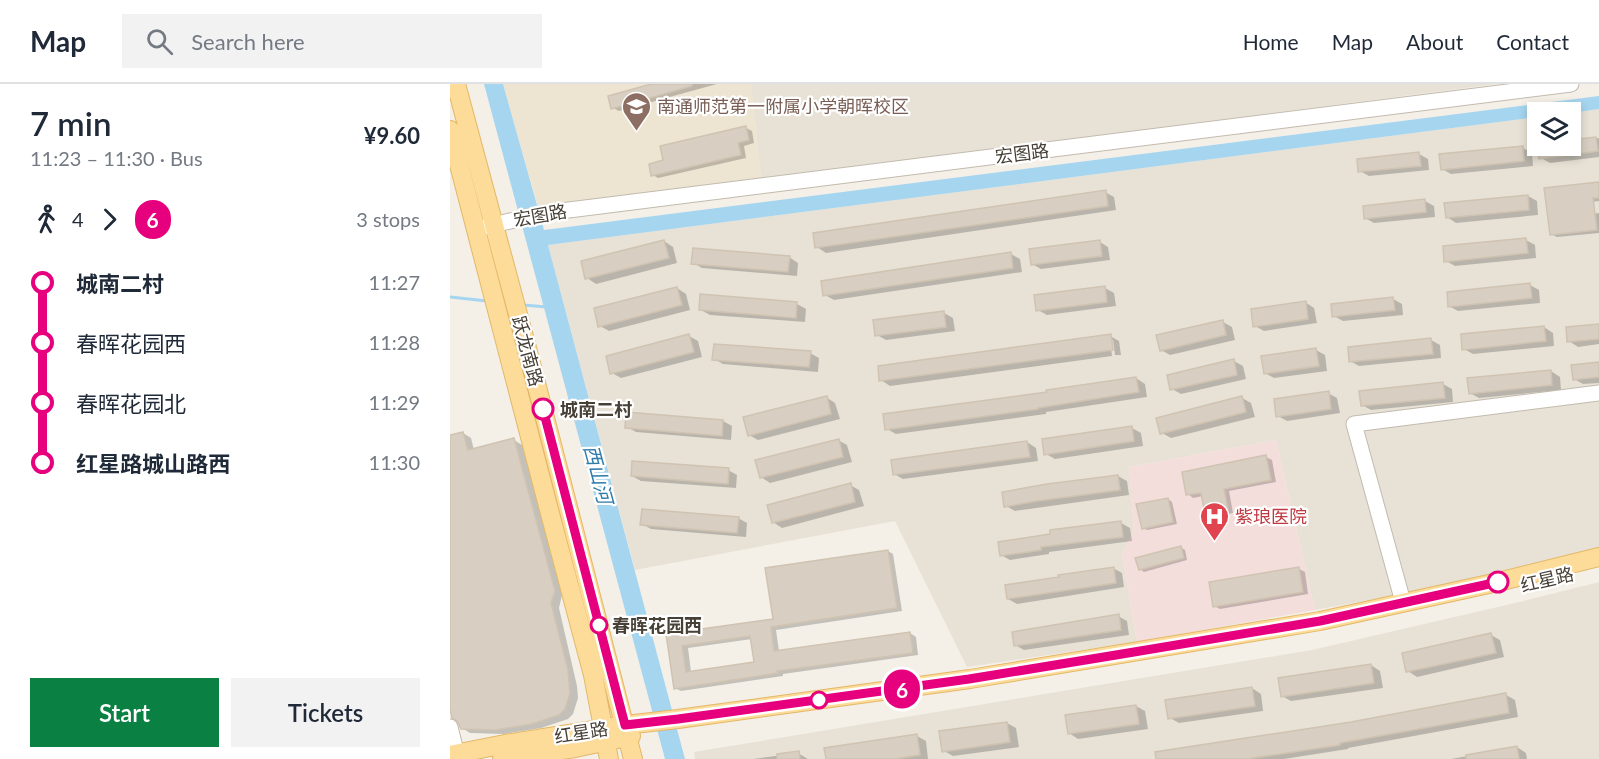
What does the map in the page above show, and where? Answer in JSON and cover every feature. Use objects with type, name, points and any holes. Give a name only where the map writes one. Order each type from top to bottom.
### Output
[{"type":"main road","name":"跃龙南路","points":[[456,84],[501,222],[529,355],[633,759]]},
{"type":"main road","name":"跃龙南路","points":[[450,130],[593,675],[606,744]]},
{"type":"main road","name":"红星路","points":[[679,724],[981,678],[1320,621],[1599,557]]},
{"type":"main road","name":"红星路","points":[[502,759],[606,744],[626,731],[897,699],[1319,631],[1599,567]]},
{"type":"main road","name":"红星路","points":[[455,756],[505,744],[606,744]]},
{"type":"street","name":"宏图路","points":[[475,229],[545,213],[1571,84]]},
{"type":"street","points":[[1403,602],[1354,424],[1599,393]]},
{"type":"street","points":[[450,727],[455,756]]},
{"type":"shaded area","name":"南通师范第一附属小学朝晖校区","points":[[503,84],[751,84],[761,179],[538,207]]},
{"type":"shaded area","points":[[751,84],[1496,84],[761,179]]},
{"type":"shaded area","points":[[1599,109],[1599,548],[1449,585],[1315,610],[1276,440],[1129,467],[1134,531],[1122,554],[1137,642],[967,667],[895,521],[635,570],[548,245],[1527,118],[1527,156],[1581,156],[1581,112]]},
{"type":"shaded area","name":"紫琅医院","points":[[1276,440],[1315,610],[1137,642],[1122,554],[1134,531],[1129,467]]},
{"type":"shaded area","points":[[1599,582],[1599,759],[695,759],[694,752],[1312,650]]},
{"type":"water","name":"西山河","points":[[484,84],[503,84],[544,230],[1527,105],[1527,118],[548,245],[685,759],[665,759]]},
{"type":"water","points":[[1599,96],[1599,109],[1581,112],[1581,102],[1552,102]]},
{"type":"building","points":[[651,84],[692,84],[692,86],[611,109],[608,96]]},
{"type":"building","points":[[746,126],[749,140],[738,143],[741,155],[651,176],[649,164],[663,160],[660,146]]},
{"type":"building","points":[[1596,137],[1598,151],[1581,153],[1581,139]]},
{"type":"building","points":[[1523,146],[1524,161],[1441,170],[1439,154]]},
{"type":"building","points":[[1419,152],[1421,166],[1358,172],[1357,159]]},
{"type":"building","points":[[1539,156],[1561,156],[1539,159]]},
{"type":"building","points":[[1599,182],[1599,198],[1593,198],[1597,230],[1550,235],[1544,188]]},
{"type":"building","points":[[1106,190],[1108,206],[815,248],[813,233]]},
{"type":"building","points":[[1528,195],[1529,210],[1446,218],[1444,203]]},
{"type":"building","points":[[1425,199],[1426,212],[1364,219],[1363,206]]},
{"type":"building","points":[[1526,238],[1528,253],[1444,262],[1443,246]]},
{"type":"building","points":[[664,240],[669,258],[585,279],[581,261]]},
{"type":"building","points":[[1100,240],[1102,256],[1031,265],[1029,249]]},
{"type":"building","points":[[693,248],[790,256],[788,272],[691,264]]},
{"type":"building","points":[[1011,252],[1013,268],[823,296],[821,281]]},
{"type":"building","points":[[1530,283],[1532,298],[1448,307],[1447,292]]},
{"type":"building","points":[[1105,286],[1107,302],[1036,311],[1034,295]]},
{"type":"building","points":[[677,287],[682,305],[598,327],[594,308]]},
{"type":"building","points":[[700,294],[797,302],[796,318],[699,310]]},
{"type":"building","points":[[1393,297],[1395,310],[1332,317],[1331,304]]},
{"type":"building","points":[[1306,301],[1308,319],[1253,327],[1251,309]]},
{"type":"building","points":[[944,311],[946,327],[875,336],[873,320]]},
{"type":"building","points":[[1223,320],[1226,335],[1160,351],[1156,335]]},
{"type":"building","points":[[1599,324],[1599,339],[1567,342],[1566,327]]},
{"type":"building","points":[[1544,326],[1546,341],[1462,350],[1461,334]]},
{"type":"building","points":[[689,334],[694,352],[610,374],[606,356]]},
{"type":"building","points":[[1111,334],[1113,350],[879,381],[878,366]]},
{"type":"building","points":[[1431,338],[1433,354],[1349,362],[1348,347]]},
{"type":"building","points":[[714,344],[811,351],[809,367],[712,360]]},
{"type":"building","points":[[1316,348],[1319,366],[1264,374],[1261,356]]},
{"type":"building","points":[[1234,359],[1237,375],[1170,390],[1167,375]]},
{"type":"building","points":[[1599,362],[1599,377],[1573,380],[1571,365]]},
{"type":"building","points":[[1551,370],[1552,385],[1469,394],[1467,378]]},
{"type":"building","points":[[1136,377],[1139,392],[1038,409],[885,430],[883,414],[1047,392],[1046,390]]},
{"type":"building","points":[[1443,382],[1445,398],[1361,406],[1359,391]]},
{"type":"building","points":[[1329,391],[1331,409],[1276,417],[1274,399]]},
{"type":"building","points":[[827,396],[831,414],[748,436],[743,417]]},
{"type":"building","points":[[1242,396],[1246,412],[1160,434],[1156,418]]},
{"type":"building","points":[[626,412],[723,420],[722,436],[625,428]]},
{"type":"building","points":[[1132,426],[1134,441],[1044,455],[1042,439]]},
{"type":"building","points":[[463,432],[468,450],[514,438],[555,591],[551,603],[568,670],[570,693],[565,709],[559,715],[532,724],[495,730],[461,729],[457,721],[452,718],[450,709],[450,435]]},
{"type":"building","points":[[839,439],[843,457],[760,478],[755,460]]},
{"type":"building","points":[[1027,441],[1030,457],[893,475],[891,460]]},
{"type":"building","points":[[1266,455],[1271,480],[1224,489],[1228,510],[1205,515],[1201,493],[1186,495],[1182,472]]},
{"type":"building","points":[[632,461],[729,468],[728,484],[631,476]]},
{"type":"building","points":[[1118,475],[1120,490],[1004,507],[1002,492]]},
{"type":"building","points":[[851,483],[855,502],[772,523],[767,505]]},
{"type":"building","points":[[1168,498],[1173,522],[1142,529],[1136,504]]},
{"type":"building","points":[[642,509],[739,517],[737,533],[640,525]]},
{"type":"building","points":[[1121,521],[1123,537],[1041,547],[1041,550],[1000,556],[998,542],[1050,534],[1050,530]]},
{"type":"building","points":[[1181,546],[1184,558],[1139,570],[1135,558]]},
{"type":"building","points":[[888,550],[897,608],[771,627],[774,651],[910,632],[913,653],[777,671],[778,673],[674,689],[666,634],[773,619],[765,568]],"holes":[[[750,636],[754,662],[686,672],[682,646]]]},
{"type":"building","points":[[1114,567],[1116,583],[1007,599],[1005,585]]},
{"type":"building","points":[[1299,567],[1303,592],[1213,607],[1209,582]]},
{"type":"building","points":[[1119,614],[1121,630],[1014,646],[1012,632]]},
{"type":"building","points":[[1491,633],[1496,653],[1406,672],[1402,653]]},
{"type":"building","points":[[1371,664],[1374,683],[1281,697],[1278,678]]},
{"type":"building","points":[[1252,687],[1255,706],[1168,719],[1165,700]]},
{"type":"building","points":[[1506,693],[1509,713],[1340,743],[1340,745],[1246,759],[1156,759],[1155,752],[1351,722]]},
{"type":"building","points":[[1136,705],[1139,724],[1068,734],[1065,715]]},
{"type":"building","points":[[1007,722],[1010,742],[942,752],[939,731]]},
{"type":"building","points":[[917,734],[920,755],[894,759],[826,759],[824,748]]},
{"type":"building","points":[[1517,746],[1519,759],[1466,759],[1466,755]]},
{"type":"building","points":[[799,751],[800,759],[777,759],[777,754]]},
{"type":"waterway","points":[[450,297],[487,301]]},
{"type":"waterway","points":[[523,305],[547,307]]},
{"type":"bus line","name":"6","points":[[543,409],[625,725],[969,679],[1116,655],[1320,621],[1498,582]]},
{"type":"place","name":"南通师范第一附属小学朝晖校区","points":[[636,132]]},
{"type":"place","name":"城南二村","points":[[543,409]]},
{"type":"place","name":"紫琅医院","points":[[1214,542]]},
{"type":"place","name":"春晖花园西","points":[[599,625]]}]
